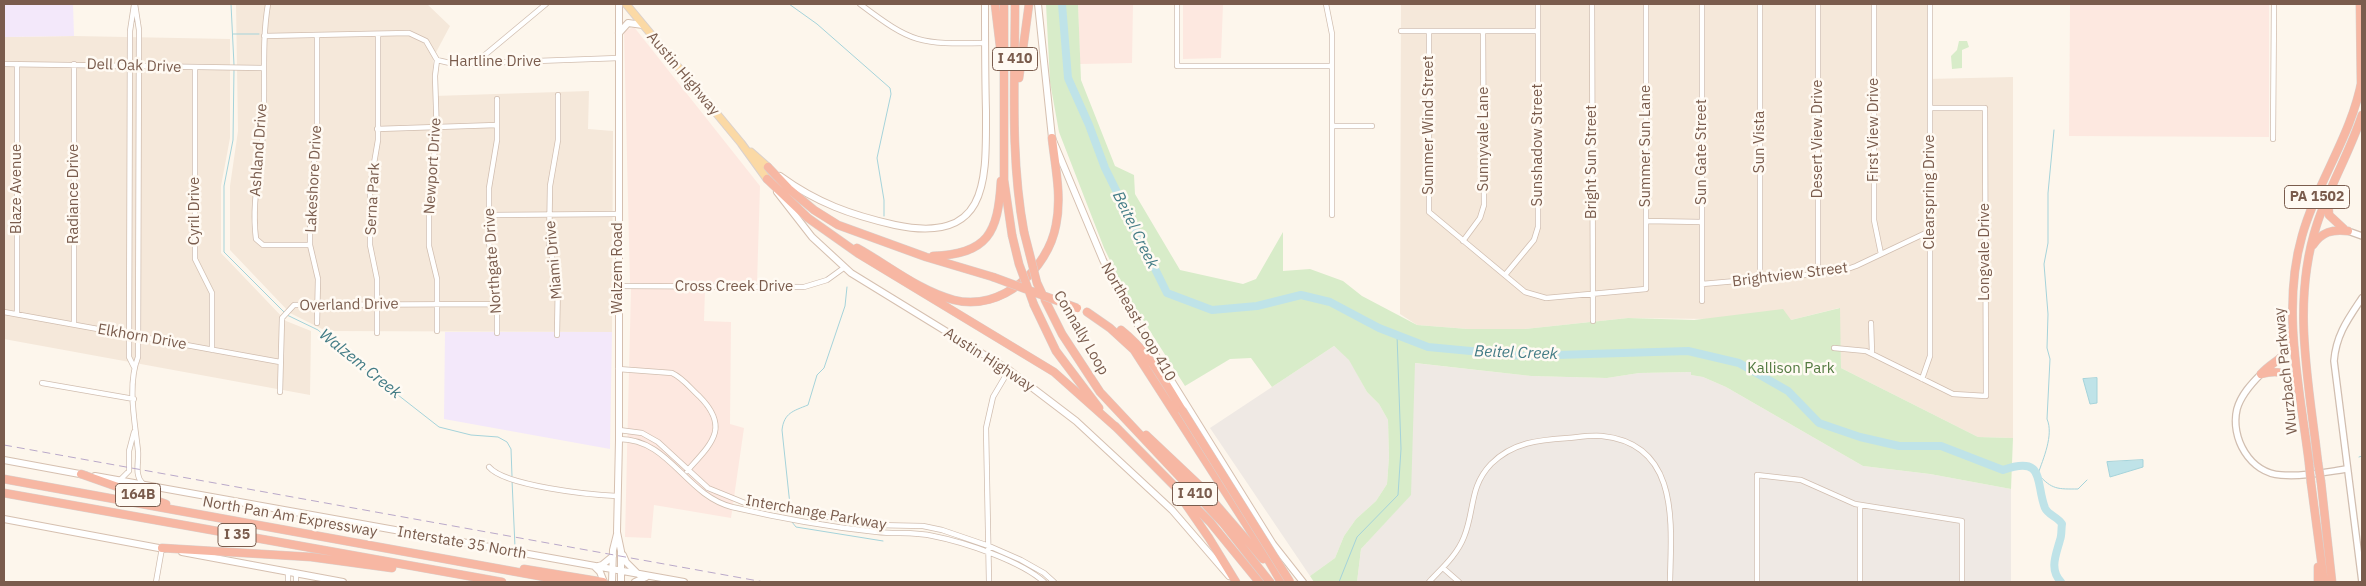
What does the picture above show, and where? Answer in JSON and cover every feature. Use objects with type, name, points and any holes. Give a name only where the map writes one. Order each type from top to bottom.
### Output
[{"type":"highway","points":[[995,4],[1004,87]]},
{"type":"highway","name":"Connally Loop","points":[[1004,4],[1004,180],[1012,235],[1019,264],[1034,305],[1056,351],[1071,374],[1118,429],[1210,522],[1247,568]]},
{"type":"highway","name":"Connally Loop","points":[[1015,4],[1015,114],[1018,200],[1037,283],[1081,364],[1100,392],[1222,523],[1270,582]]},
{"type":"highway","points":[[1015,114],[1028,4]]},
{"type":"highway","name":"Wurzbach Parkway","points":[[2324,582],[2292,313],[2294,276],[2302,235],[2351,118],[2362,82],[2360,4]]},
{"type":"highway","name":"Wurzbach Parkway","points":[[2332,582],[2302,320],[2305,275],[2310,249],[2328,197],[2362,115]]},
{"type":"highway","points":[[767,179],[808,218],[844,242],[931,292],[954,300],[990,299],[1009,292],[1022,282],[1041,261],[1053,237],[1058,200],[1052,138]]},
{"type":"highway","points":[[926,257],[962,254],[979,245],[991,233],[998,214],[1003,143]]},
{"type":"highway","points":[[768,167],[808,205],[838,224],[926,257],[1087,312],[1110,323],[1137,344],[1160,374],[1290,582]]},
{"type":"highway","points":[[2328,197],[2329,215],[2339,226],[2348,231]]},
{"type":"highway","points":[[2310,249],[2322,234],[2336,229],[2348,231]]},
{"type":"highway","points":[[844,242],[859,254],[906,284],[1054,372],[1118,429]]},
{"type":"highway","points":[[1087,312],[1110,328],[1134,350],[1259,544],[1281,582]]},
{"type":"highway","points":[[2261,374],[2288,350],[2292,313]]},
{"type":"highway","points":[[2261,374],[2274,370],[2281,372],[2296,384],[2301,397]]},
{"type":"highway","points":[[1116,409],[1161,448],[1200,486],[1281,582]]},
{"type":"highway","points":[[1160,470],[1209,538],[1235,582]]},
{"type":"highway","name":"164B","points":[[81,474],[196,514]]},
{"type":"highway","name":"North Pan Am Expressway","points":[[4,479],[572,582]]},
{"type":"highway","name":"North Pan Am Expressway","points":[[4,492],[502,582]]},
{"type":"highway","points":[[2326,529],[2337,582]]},
{"type":"highway","points":[[2318,540],[2318,582]]},
{"type":"highway","points":[[1259,544],[1295,582]]},
{"type":"highway","points":[[162,548],[342,560],[405,570],[471,577]]},
{"type":"highway","points":[[484,565],[535,570],[603,582]]},
{"type":"highway","points":[[1247,568],[1259,582]]},
{"type":"highway","name":"I 410","points":[[1247,568],[1254,582]]},
{"type":"main road","name":"Walzem Road","points":[[612,582],[613,556],[617,532],[619,438],[619,4]]},
{"type":"main road","name":"Austin Highway","points":[[626,4],[742,144],[812,237],[860,279],[1009,370],[1076,421],[1137,476],[1196,536],[1235,582]]},
{"type":"main road","points":[[985,4],[985,44]]},
{"type":"main road","name":"Northeast Loop 410","points":[[1038,4],[1052,138],[1102,260],[1121,298],[1273,544],[1303,582]]},
{"type":"main road","points":[[619,34],[628,23],[643,25]]},
{"type":"main road","name":"Austin Highway","points":[[742,144],[768,167],[815,200],[834,208],[896,225],[915,228],[939,228],[964,216],[974,206],[982,188],[986,168],[985,44]]},
{"type":"main road","name":"Interstate 35 North","points":[[4,460],[612,571],[684,582]]},
{"type":"main road","points":[[4,519],[343,582]]},
{"type":"main road","name":"Walzem Road","points":[[617,532],[621,551],[621,582]]},
{"type":"main road","points":[[621,551],[626,562],[639,575]]},
{"type":"main road","points":[[603,582],[600,572],[596,567],[602,566],[613,556]]},
{"type":"main road","points":[[635,582],[647,576]]},
{"type":"street","points":[[134,367],[129,357],[129,334],[130,31],[135,4]]},
{"type":"street","points":[[135,4],[139,30],[139,190],[138,358],[134,367],[134,431],[138,476],[145,486]]},
{"type":"street","name":"Ashland Drive","points":[[268,4],[264,36],[263,132],[255,184],[256,238],[262,245],[310,245]]},
{"type":"street","points":[[473,64],[546,4]]},
{"type":"street","points":[[860,4],[900,33],[916,40],[933,44],[985,44]]},
{"type":"street","points":[[1177,4],[1177,66],[1332,66]]},
{"type":"street","points":[[1326,4],[1331,27],[1332,216]]},
{"type":"street","name":"Sunshadow Street","points":[[1505,275],[1534,240],[1538,227],[1538,4]]},
{"type":"street","name":"Bright Sun Street","points":[[1592,4],[1593,320]]},
{"type":"street","name":"Summer Sun Lane","points":[[1646,4],[1646,289]]},
{"type":"street","name":"Sun Gate Street","points":[[1702,4],[1702,301]]},
{"type":"street","name":"Sun Vista","points":[[1760,4],[1760,279]]},
{"type":"street","name":"Desert View Drive","points":[[1818,4],[1818,274]]},
{"type":"street","name":"First View Drive","points":[[1874,4],[1874,220],[1882,254]]},
{"type":"street","name":"Clearspring Drive","points":[[1922,379],[1930,356],[1930,4]]},
{"type":"street","points":[[2273,139],[2274,4]]},
{"type":"street","name":"Summer Wind Street","points":[[1429,31],[1429,212],[1525,292],[1538,297],[1646,289]]},
{"type":"street","name":"Sunnyvale Lane","points":[[1463,241],[1480,218],[1484,204],[1483,31]]},
{"type":"street","points":[[1401,32],[1538,31]]},
{"type":"street","name":"Hartline Drive","points":[[264,36],[409,33],[421,37],[432,48],[437,60],[447,64],[619,58]]},
{"type":"street","name":"Serna Park","points":[[377,333],[377,279],[370,245],[370,187],[378,129],[378,34]]},
{"type":"street","name":"Lakeshore Drive","points":[[318,35],[317,139],[311,186],[310,245],[318,279],[318,323]]},
{"type":"street","name":"Newport Drive","points":[[436,331],[436,279],[429,246],[429,188],[437,127],[435,76],[437,60]]},
{"type":"street","name":"Dell Oak Drive","points":[[4,64],[263,68]]},
{"type":"street","name":"Blaze Avenue","points":[[17,64],[17,314]]},
{"type":"street","name":"Radiance Drive","points":[[74,64],[74,324]]},
{"type":"street","name":"Cyril Drive","points":[[195,68],[195,259],[212,293],[212,350]]},
{"type":"street","name":"Miami Drive","points":[[557,335],[558,280],[549,246],[550,186],[558,140],[558,95]]},
{"type":"street","name":"Northgate Drive","points":[[497,99],[497,140],[489,188],[489,243],[497,287],[497,333]]},
{"type":"street","name":"Longvale Drive","points":[[1922,379],[1953,394],[1986,396],[1985,108],[1930,108]]},
{"type":"street","points":[[378,129],[497,125]]},
{"type":"street","points":[[1332,126],[1372,126]]},
{"type":"street","points":[[130,190],[139,190]]},
{"type":"street","points":[[489,214],[618,214]]},
{"type":"street","points":[[1646,221],[1702,222]]},
{"type":"street","points":[[2348,231],[2362,236]]},
{"type":"street","name":"Brightview Street","points":[[1702,284],[1847,270],[1930,232]]},
{"type":"street","name":"Cross Creek Drive","points":[[618,286],[804,287],[826,280],[845,267]]},
{"type":"street","points":[[2362,298],[2341,330],[2336,344],[2334,362],[2362,582]]},
{"type":"street","name":"Overland Drive","points":[[280,392],[282,318],[288,309],[303,304],[496,304]]},
{"type":"street","name":"Elkhorn Drive","points":[[4,312],[280,362]]},
{"type":"street","points":[[1872,323],[1872,353]]},
{"type":"street","points":[[1834,348],[1856,348],[1872,353],[1922,379]]},
{"type":"street","points":[[618,370],[672,373],[712,410],[716,426],[714,438],[683,475]]},
{"type":"street","points":[[989,582],[990,546],[986,428],[993,398],[1009,370]]},
{"type":"street","points":[[2261,374],[2244,395],[2236,416],[2238,439],[2245,453],[2254,464],[2268,472],[2280,475],[2347,469]]},
{"type":"street","points":[[42,383],[134,399]]},
{"type":"street","name":"Interchange Parkway","points":[[619,430],[637,432],[650,437],[708,488],[745,503],[876,525],[923,526],[990,546],[1034,566],[1054,582]]},
{"type":"street","points":[[119,480],[128,474],[129,451],[134,431]]},
{"type":"street","points":[[1429,582],[1456,552],[1464,538],[1476,486],[1497,459],[1510,450],[1534,441],[1603,436],[1626,442],[1640,450],[1651,461],[1664,481],[1670,504],[1670,582]]},
{"type":"street","name":"Interchange Parkway","points":[[619,438],[638,440],[653,447],[672,461],[683,475],[703,494],[730,506],[878,532],[934,536],[1015,563],[1044,582]]},
{"type":"street","points":[[129,461],[138,461]]},
{"type":"street","points":[[489,467],[498,475],[512,480],[580,493],[617,496]]},
{"type":"street","points":[[1757,582],[1757,475],[1802,480],[1841,500],[1860,505],[1962,521],[1962,582]]},
{"type":"street","points":[[1860,505],[1860,582]]},
{"type":"street","points":[[156,582],[162,548]]},
{"type":"street","points":[[1443,568],[1459,582]]},
{"type":"street","points":[[288,572],[288,582]]},
{"type":"street","points":[[296,574],[296,582]]},
{"type":"shaded area","points":[[4,4],[73,4],[74,36],[4,37]]},
{"type":"shaded area","points":[[236,4],[427,4],[450,26],[433,58],[434,96],[589,91],[588,129],[613,131],[612,332],[326,331],[290,313],[230,250],[230,186],[238,131]]},
{"type":"shaded area","points":[[1078,4],[1133,4],[1132,63],[1080,64]]},
{"type":"shaded area","points":[[1183,4],[1223,4],[1221,58],[1183,59]]},
{"type":"shaded area","points":[[1401,4],[1927,4],[1927,79],[2013,77],[2013,438],[1978,437],[1841,368],[1839,308],[1791,320],[1628,318],[1525,329],[1468,329],[1417,325],[1400,314]]},
{"type":"shaded area","points":[[2070,4],[2269,4],[2269,137],[2069,136]]},
{"type":"shaded area","points":[[634,27],[760,186],[757,284],[630,284],[624,31]]},
{"type":"shaded area","points":[[74,36],[230,39],[230,138],[221,186],[221,253],[286,321],[311,331],[310,395],[4,339],[4,37]]},
{"type":"shaded area","points":[[631,288],[705,289],[704,321],[731,322],[730,424],[744,428],[731,518],[654,505],[651,538],[625,537]]},
{"type":"shaded area","points":[[445,332],[612,332],[610,449],[444,419]]},
{"type":"shaded area","points":[[1334,346],[1350,360],[1367,392],[1379,404],[1388,420],[1389,457],[1387,484],[1376,501],[1356,519],[1344,536],[1335,558],[1310,576],[1210,428]]},
{"type":"shaded area","points":[[1414,363],[1531,376],[1607,378],[1639,373],[1691,372],[1691,375],[1703,377],[1726,387],[1863,466],[1930,474],[2011,489],[2011,582],[1357,582],[1361,549],[1410,495]]},
{"type":"green space","name":"Kallison Park","points":[[1046,4],[1078,4],[1081,80],[1115,166],[1134,175],[1135,194],[1180,270],[1243,284],[1256,279],[1283,232],[1283,271],[1310,269],[1343,281],[1362,296],[1417,325],[1468,329],[1525,329],[1628,318],[1694,320],[1783,309],[1791,320],[1840,308],[1841,368],[1978,437],[2013,438],[2011,489],[1930,474],[1863,466],[1726,387],[1703,377],[1691,375],[1691,372],[1639,373],[1607,378],[1531,376],[1415,363],[1411,495],[1361,549],[1357,582],[1314,582],[1310,576],[1335,558],[1344,536],[1356,519],[1376,501],[1387,484],[1389,457],[1388,420],[1379,404],[1367,392],[1349,360],[1334,346],[1272,387],[1251,358],[1230,359],[1185,386],[1127,295],[1104,248],[1059,132],[1050,82]]},
{"type":"green space","points":[[1959,41],[1967,41],[1969,47],[1962,50],[1962,68],[1952,69],[1951,56],[1957,50]]},
{"type":"water","points":[[2097,378],[2097,403],[2090,404],[2083,379]]},
{"type":"water","points":[[2143,460],[2143,467],[2110,477],[2107,462]]},
{"type":"waterway","name":"Walzem Creek","points":[[231,4],[234,65]]},
{"type":"waterway","points":[[789,4],[817,24],[890,88],[891,94],[877,158],[884,200],[884,216]]},
{"type":"waterway","name":"Beitel Creek","points":[[1062,4],[1068,78],[1089,125],[1105,168],[1167,293],[1212,310],[1257,306],[1301,295],[1330,302],[1379,328],[1428,347],[1524,356],[1688,351],[1739,363],[1788,391],[1819,423],[1860,437],[1899,446],[1941,446],[2003,470],[2017,466],[2026,466],[2033,469],[2039,481],[2045,508],[2062,524],[2054,567],[2057,577],[2061,582]]},
{"type":"waterway","points":[[233,34],[259,34]]},
{"type":"waterway","name":"Walzem Creek","points":[[234,69],[233,140],[224,186],[224,252],[284,312]]},
{"type":"waterway","points":[[2054,130],[2048,193],[2048,243],[2044,264],[2048,314],[2047,348],[2050,359],[2047,419],[2049,439],[2038,474],[2047,483],[2056,488],[2078,489],[2087,480]]},
{"type":"waterway","points":[[790,505],[782,430],[783,424],[790,413],[808,405],[817,375],[824,368],[845,306],[847,287]]},
{"type":"waterway","name":"Walzem Creek","points":[[287,315],[318,330],[334,345],[439,427],[471,435],[498,437],[507,442],[511,449],[512,476]]},
{"type":"waterway","points":[[1339,582],[1357,537],[1398,495],[1401,449],[1397,335]]},
{"type":"waterway","name":"Walzem Creek","points":[[512,480],[515,547]]},
{"type":"waterway","points":[[792,522],[796,527],[883,541]]},
{"type":"railway","points":[[4,445],[764,582]]}]
